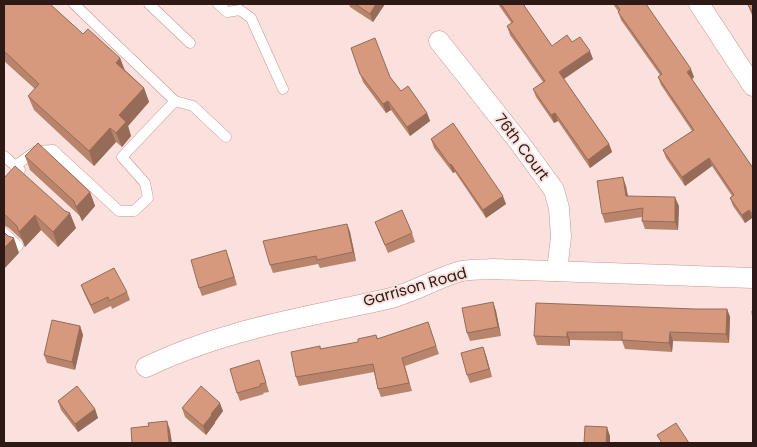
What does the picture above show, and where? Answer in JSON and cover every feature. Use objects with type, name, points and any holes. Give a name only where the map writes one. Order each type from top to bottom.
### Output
[{"type":"street","points":[[699,4],[753,86]]},
{"type":"street","name":"76th Court","points":[[439,41],[519,142],[554,190],[559,208],[560,236],[557,271]]},
{"type":"street","name":"Garrison Road","points":[[146,367],[178,352],[222,336],[392,297],[427,286],[459,271],[492,269],[753,278]]},
{"type":"lane","points":[[74,4],[175,102],[193,106],[226,137]]},
{"type":"lane","points":[[149,4],[190,43]]},
{"type":"lane","points":[[218,4],[227,12],[240,10],[251,18],[283,89]]},
{"type":"lane","points":[[15,166],[36,151],[53,150],[120,210],[134,211],[148,198],[145,183],[122,157],[175,102]]},
{"type":"lane","points":[[4,156],[25,176]]},
{"type":"lane","points":[[4,233],[18,246]]},
{"type":"building","points":[[4,4],[50,4],[83,34],[88,29],[120,58],[116,63],[144,88],[119,115],[126,122],[116,133],[110,128],[89,151],[28,96],[39,84],[4,51]]},
{"type":"building","points":[[355,4],[376,4],[370,14]]},
{"type":"building","points":[[501,4],[523,4],[552,46],[567,35],[572,42],[580,37],[590,51],[559,72],[609,144],[588,160],[555,113],[551,115],[533,89],[545,81],[507,26],[513,22]]},
{"type":"building","points":[[616,4],[646,4],[691,69],[687,72],[753,168],[753,215],[749,210],[742,215],[730,198],[734,195],[709,158],[682,177],[663,150],[694,130],[658,77],[662,74],[618,12],[620,10]]},
{"type":"building","points":[[753,4],[753,13],[748,5]]},
{"type":"building","points":[[375,38],[390,77],[401,91],[408,86],[427,113],[407,127],[388,101],[383,104],[360,74],[351,48]]},
{"type":"building","points":[[453,123],[503,196],[483,210],[431,139]]},
{"type":"building","points":[[38,143],[90,192],[76,207],[74,201],[25,156]]},
{"type":"building","points":[[15,166],[65,211],[70,213],[53,232],[35,215],[19,232],[17,226],[4,214],[4,178]]},
{"type":"building","points":[[623,177],[626,196],[675,197],[675,222],[642,221],[643,208],[602,214],[597,181]]},
{"type":"building","points":[[402,210],[412,233],[385,245],[375,222]]},
{"type":"building","points":[[347,224],[353,252],[317,260],[316,256],[270,265],[263,241]]},
{"type":"building","points":[[4,232],[14,238],[4,248]]},
{"type":"building","points":[[226,250],[234,277],[199,288],[191,260]]},
{"type":"building","points":[[114,268],[127,292],[109,301],[108,297],[91,305],[81,285]]},
{"type":"building","points":[[493,302],[498,327],[467,333],[462,308]]},
{"type":"building","points":[[536,303],[727,309],[726,334],[670,332],[669,343],[622,340],[622,332],[567,332],[567,337],[534,336]]},
{"type":"building","points":[[52,320],[80,326],[72,362],[44,355]]},
{"type":"building","points":[[428,322],[436,346],[402,358],[409,383],[378,389],[373,364],[296,377],[291,352],[320,346],[320,349],[358,342],[358,339],[376,335],[377,339]]},
{"type":"building","points":[[483,347],[489,369],[467,375],[461,353]]},
{"type":"building","points":[[259,360],[266,383],[237,393],[230,369]]},
{"type":"building","points":[[77,386],[95,409],[75,424],[58,401]]},
{"type":"building","points":[[201,386],[220,403],[203,426],[182,408]]},
{"type":"building","points":[[167,421],[169,443],[132,443],[131,428],[149,426],[148,423]]},
{"type":"building","points":[[676,423],[689,443],[662,443],[657,435]]},
{"type":"building","points":[[585,426],[607,427],[606,443],[584,443]]}]
